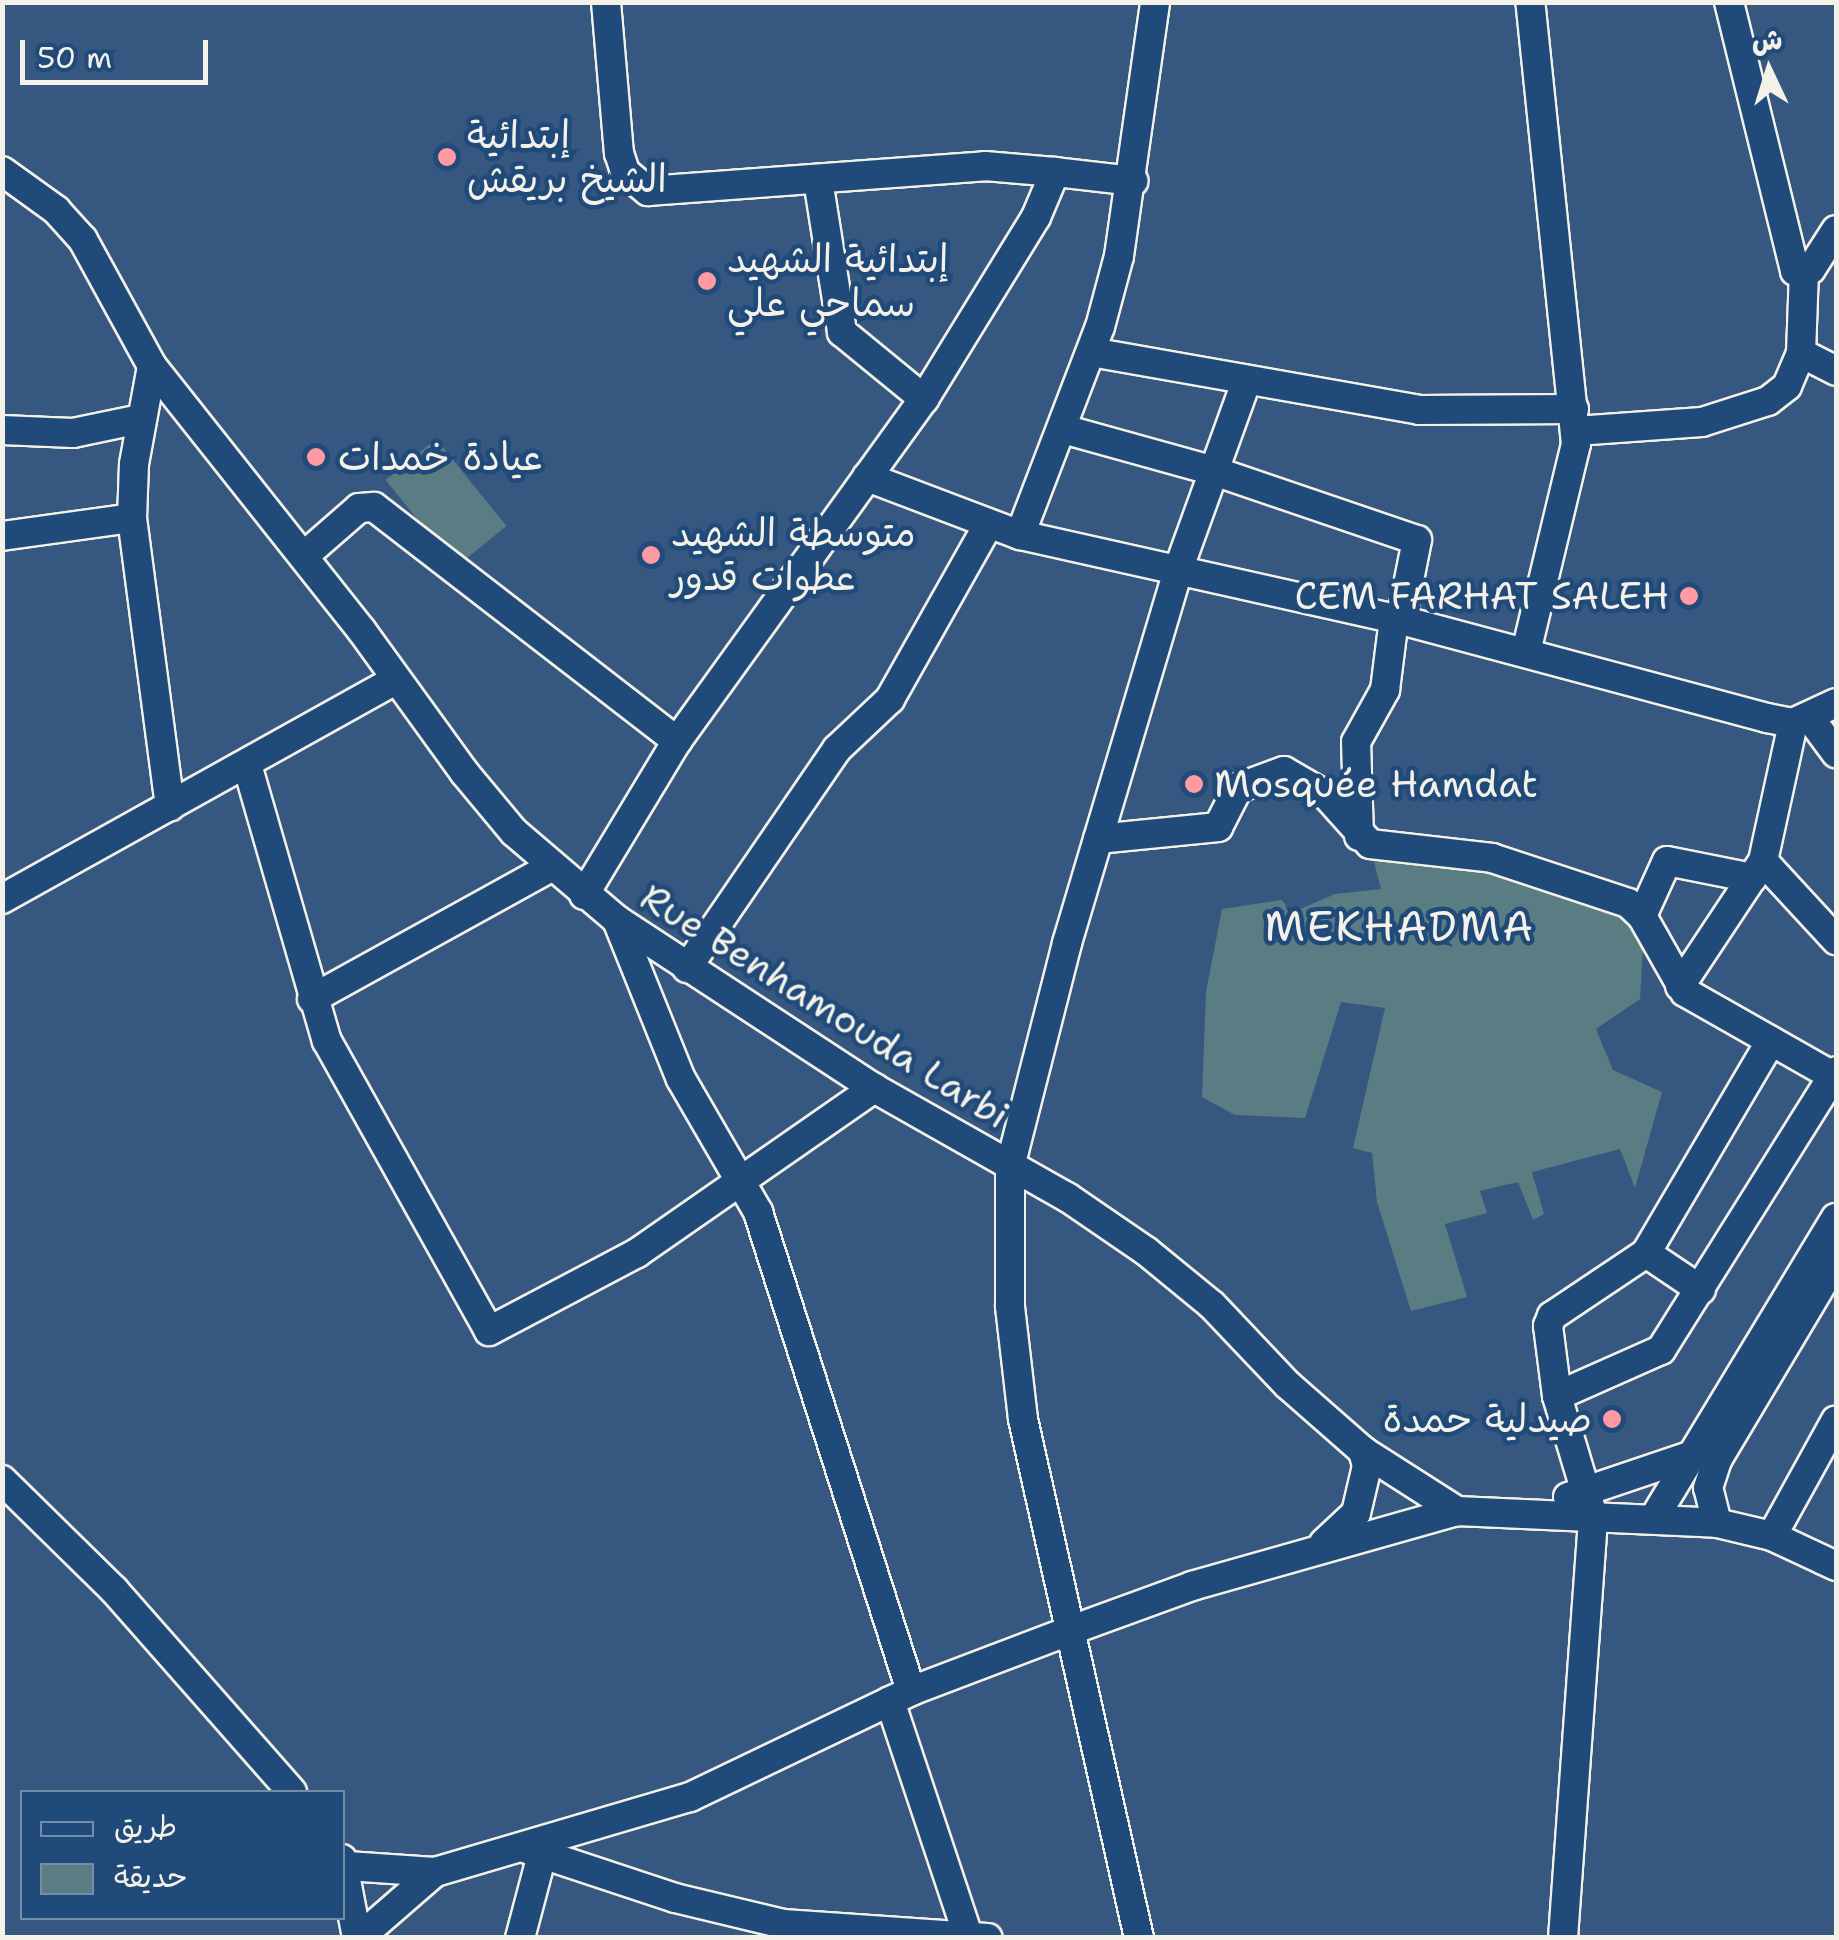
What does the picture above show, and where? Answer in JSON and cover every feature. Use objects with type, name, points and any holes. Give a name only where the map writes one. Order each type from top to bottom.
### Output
[{"type":"street","points":[[606,2],[620,152],[636,186],[669,193],[986,166],[1133,182]]},
{"type":"street","points":[[1020,535],[1091,352],[1133,182],[1154,2]]},
{"type":"street","points":[[1526,652],[1575,420],[1530,2]]},
{"type":"street","points":[[1730,2],[1792,266],[1804,273]]},
{"type":"street","name":"Rue Benhamouda Larbi","points":[[2,172],[56,210],[83,240],[152,366],[304,556],[464,772],[551,867],[617,920],[687,968],[874,1088],[1146,1251],[1212,1304],[1288,1385],[1363,1451],[1457,1512]]},
{"type":"street","points":[[584,894],[677,741],[924,399],[1006,268],[1055,172]]},
{"type":"street","points":[[818,180],[842,332],[924,399]]},
{"type":"street","points":[[1091,352],[1427,411],[1575,420],[1743,414],[1786,386],[1800,353],[1804,273],[1836,230]]},
{"type":"street","points":[[1800,353],[1836,372]]},
{"type":"street","points":[[152,366],[140,419],[132,518],[170,807]]},
{"type":"street","points":[[1139,1938],[1074,1629],[1043,1513],[1013,1356],[1010,1167],[1098,838],[1177,573],[1248,380]]},
{"type":"street","points":[[2,430],[73,433],[140,419]]},
{"type":"street","points":[[1063,429],[1214,471],[1417,540],[1384,690],[1356,742],[1359,836]]},
{"type":"street","points":[[867,477],[1020,535],[1398,620],[1802,721],[1836,753]]},
{"type":"street","points":[[304,556],[359,508],[374,507],[677,741]]},
{"type":"street","points":[[2,536],[132,518]]},
{"type":"street","points":[[687,968],[837,749],[890,699],[988,526]]},
{"type":"street","points":[[2,899],[248,768],[395,680]]},
{"type":"street","points":[[1680,986],[1758,869],[1802,721],[1836,703]]},
{"type":"street","points":[[248,768],[312,999],[344,1078],[489,1331],[582,1286],[742,1184],[874,1088]]},
{"type":"street","points":[[1098,838],[1218,826],[1238,788],[1284,771],[1327,796],[1359,836],[1378,847],[1492,858],[1610,896],[1642,916],[1680,986],[1835,1073],[1656,1355],[1557,1396]]},
{"type":"street","points":[[1642,916],[1667,861],[1758,869],[1836,940]]},
{"type":"street","points":[[312,999],[551,867]]},
{"type":"street","points":[[617,920],[682,1079],[742,1184],[796,1316],[968,1936]]},
{"type":"street","points":[[1563,1938],[1589,1502],[1557,1396],[1552,1316],[1646,1254],[1771,1040]]},
{"type":"street","points":[[1654,1518],[1836,1218]]},
{"type":"street","points":[[1646,1254],[1700,1290]]},
{"type":"street","points":[[1717,1523],[1708,1488],[1718,1460],[1836,1260]]},
{"type":"street","points":[[1772,1536],[1836,1420]]},
{"type":"street","points":[[1316,1549],[1356,1513],[1367,1466],[1363,1451]]},
{"type":"street","points":[[358,1938],[345,1863],[435,1872],[534,1852],[690,1798],[900,1696],[1074,1629],[1316,1549],[1457,1512],[1532,1514],[1589,1502],[1690,1456]]},
{"type":"street","points":[[2,1480],[114,1590],[290,1790]]},
{"type":"street","points":[[1589,1502],[1654,1518],[1717,1523],[1772,1536],[1836,1566]]},
{"type":"street","points":[[534,1852],[782,1930],[988,1938]]},
{"type":"street","points":[[520,1938],[534,1852]]},
{"type":"street","points":[[358,1938],[435,1872]]},
{"type":"green space","points":[[436,439],[506,526],[456,567],[385,480]]},
{"type":"green space","points":[[1371,850],[1489,860],[1630,915],[1643,948],[1640,999],[1596,1029],[1613,1070],[1662,1092],[1635,1188],[1620,1149],[1532,1172],[1544,1214],[1533,1220],[1518,1182],[1480,1191],[1487,1213],[1445,1224],[1467,1297],[1411,1311],[1377,1202],[1372,1153],[1353,1148],[1385,1008],[1341,1002],[1305,1118],[1235,1115],[1202,1097],[1206,992],[1222,909],[1282,900],[1291,913],[1335,894],[1381,889]]},
{"type":"place","name":"إبتدائية الشيخ بريقش","points":[[447,157]]},
{"type":"place","name":"إبتدائية الشهيد سماحي علي","points":[[707,281]]},
{"type":"place","name":"عيادة خمدات","points":[[316,457]]},
{"type":"place","name":"متوسطة الشهيد عطوات قدور","points":[[651,555]]},
{"type":"place","name":"CEM FARHAT SALEH","points":[[1689,596]]},
{"type":"place","name":"Mosquée Hamdat","points":[[1194,784]]},
{"type":"place","name":"صيدلية حمدة","points":[[1612,1419]]},
{"type":"district","name":"MEKHADMA","points":[[1400,926]]}]
